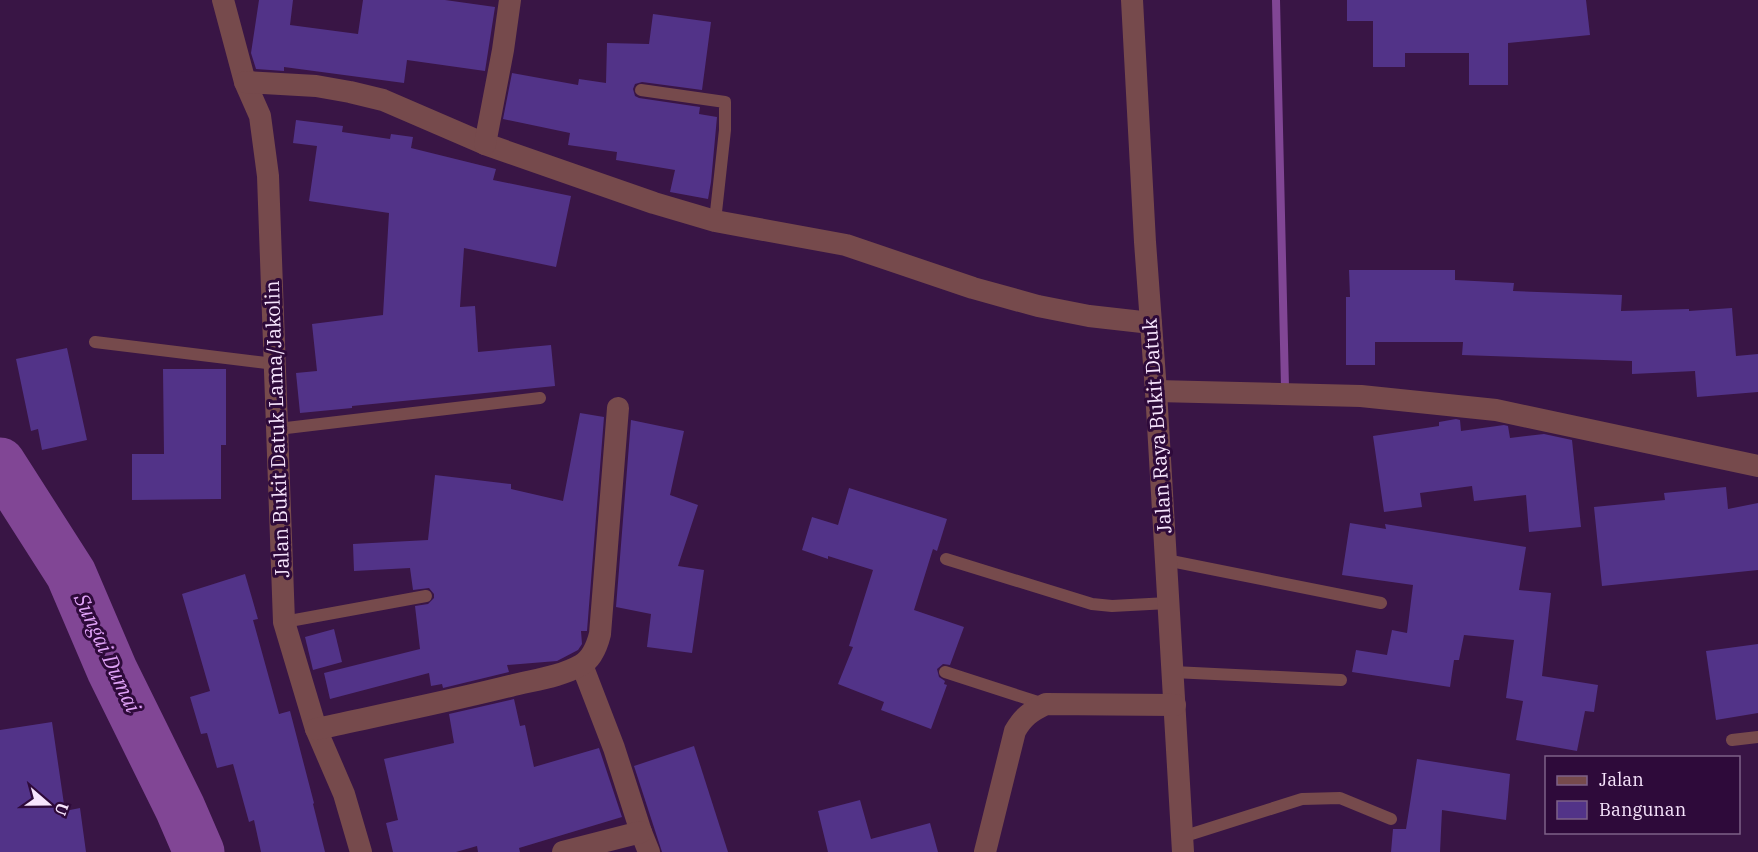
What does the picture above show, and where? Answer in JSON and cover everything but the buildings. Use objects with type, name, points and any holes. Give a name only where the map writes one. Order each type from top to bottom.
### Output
[{"type":"street","name":"Jalan Bukit Datuk Lama/Jakolin","points":[[223,0],[245,82],[260,116],[268,176],[284,622],[316,729],[344,794],[361,852]]},
{"type":"street","points":[[485,144],[510,0]]},
{"type":"street","name":"Jalan Raya Bukit Datuk","points":[[1132,0],[1183,845]]},
{"type":"street","points":[[245,82],[316,86],[382,100],[485,144],[654,203],[715,221],[846,245],[973,288],[1038,306],[1089,316],[1151,323]]},
{"type":"street","points":[[1156,391],[1361,396],[1496,410],[1758,466]]},
{"type":"street","points":[[316,729],[484,693],[582,665],[593,653],[600,634],[618,408]]},
{"type":"street","points":[[563,852],[645,842],[615,748],[582,665]]},
{"type":"street","points":[[985,852],[1015,731],[1022,718],[1032,710],[1046,704],[1175,705]]},
{"type":"lane","points":[[641,90],[725,102],[715,221]]},
{"type":"lane","points":[[95,342],[275,364]]},
{"type":"lane","points":[[278,429],[540,398]]},
{"type":"lane","points":[[946,559],[1092,604],[1112,606],[1168,603]]},
{"type":"lane","points":[[1166,560],[1381,603]]},
{"type":"lane","points":[[284,622],[426,596]]},
{"type":"lane","points":[[945,672],[1046,704]]},
{"type":"lane","points":[[1173,672],[1341,680]]},
{"type":"lane","points":[[1732,740],[1758,737]]},
{"type":"lane","points":[[1183,845],[1302,799],[1340,798],[1391,819]]},
{"type":"waterway","points":[[1276,0],[1285,387]]},
{"type":"waterway","name":"Sungai Dumai","points":[[0,463],[71,574],[112,670],[180,808],[199,852]]}]
